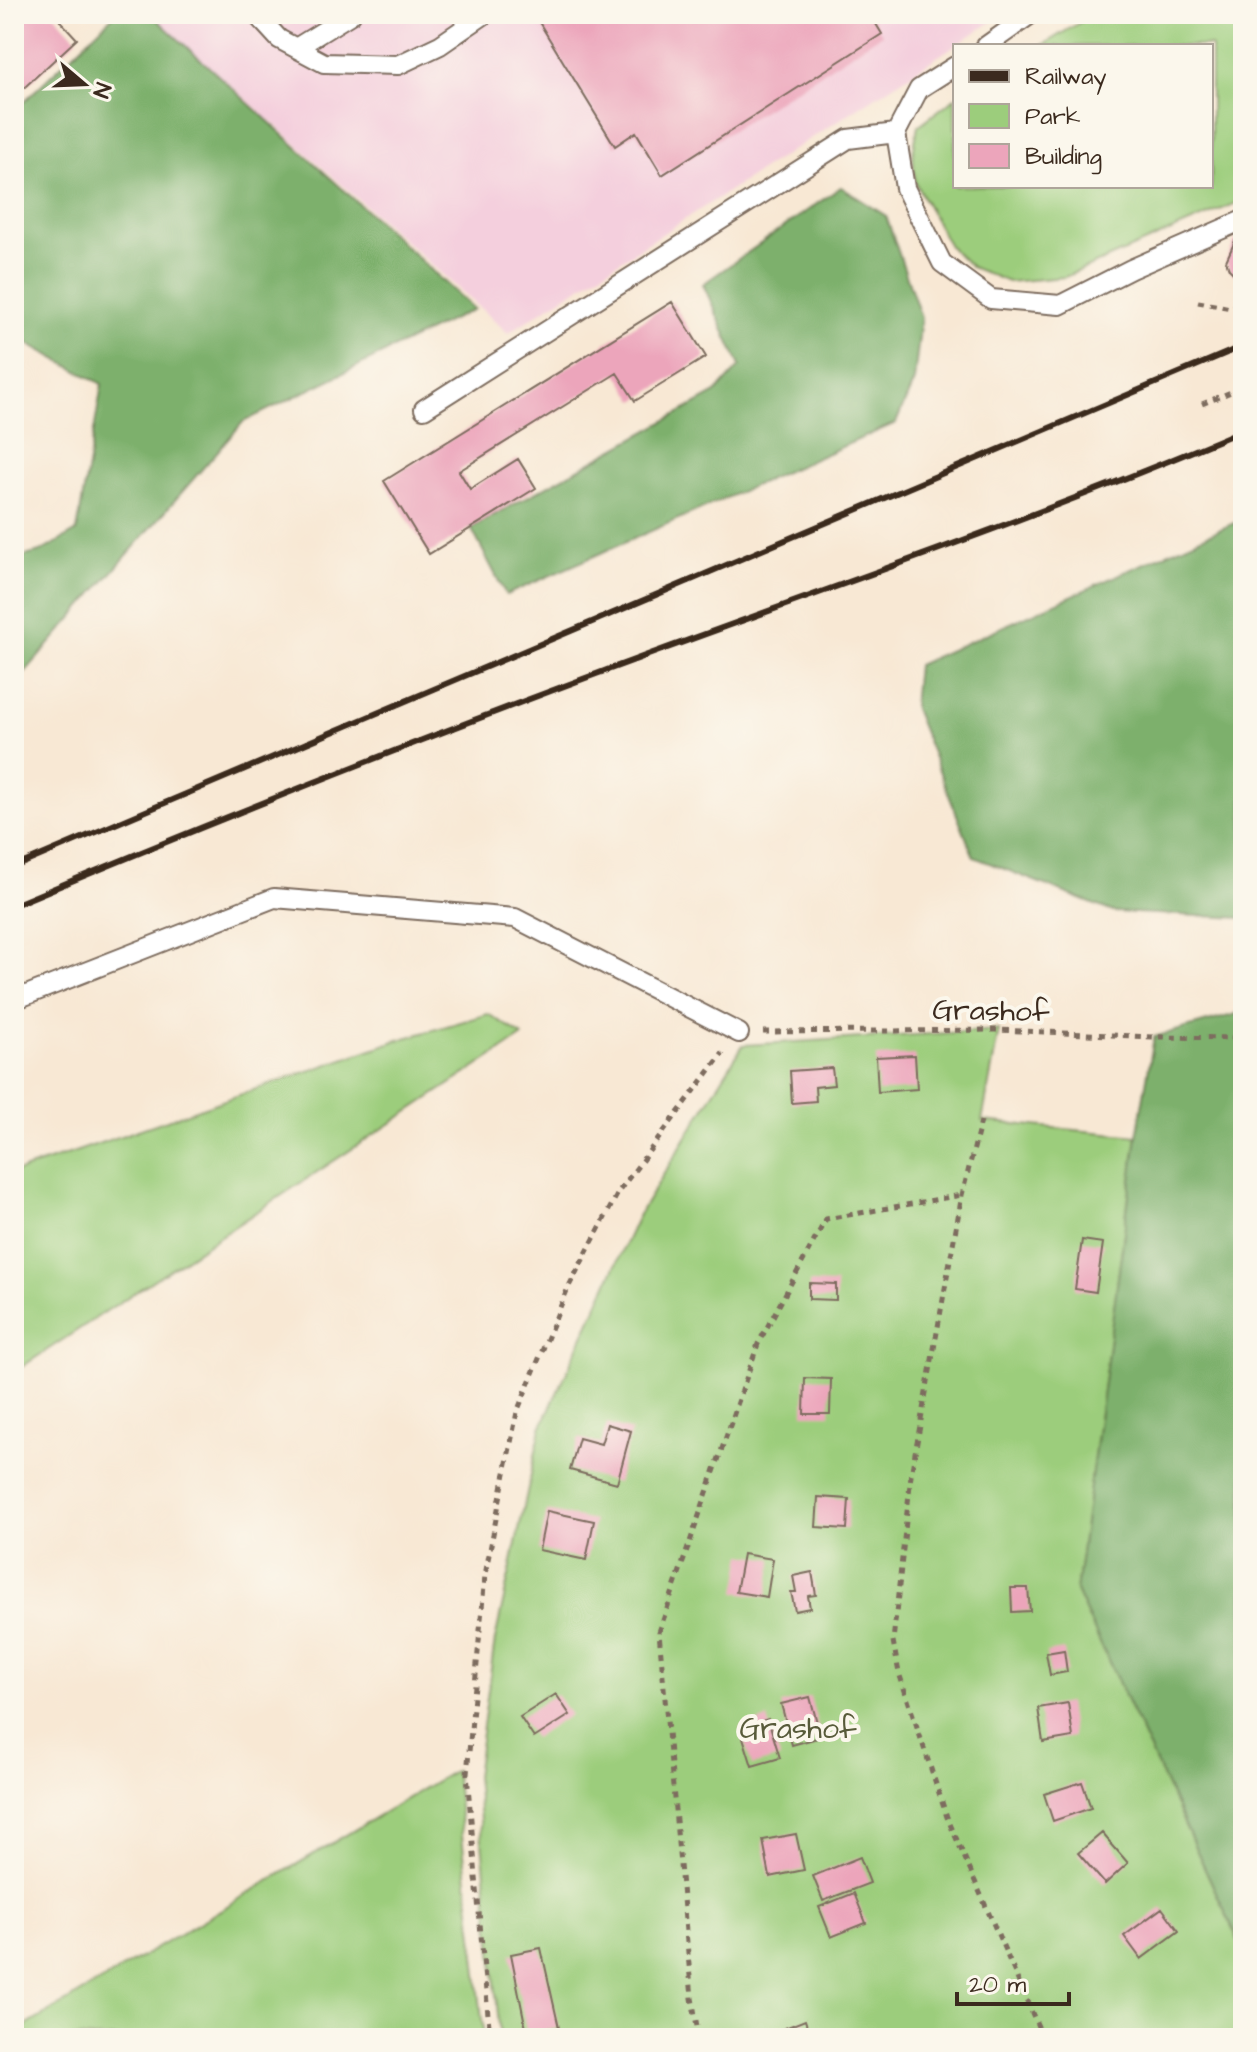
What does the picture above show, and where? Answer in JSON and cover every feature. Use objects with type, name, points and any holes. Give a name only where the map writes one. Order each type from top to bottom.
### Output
[{"type":"lane","points":[[256,14],[279,39],[324,63],[398,65],[440,45],[485,14]]},
{"type":"lane","points":[[296,48],[351,14]]},
{"type":"lane","points":[[989,44],[1031,14]]},
{"type":"lane","points":[[953,67],[919,89],[896,133],[905,188],[942,263],[991,299],[1060,305],[1131,269],[1243,220]]},
{"type":"lane","points":[[424,409],[848,139],[896,133]]},
{"type":"lane","points":[[14,1000],[274,898],[515,918],[739,1033]]},
{"type":"path","points":[[1198,302],[1231,308],[1243,303]]},
{"type":"path","points":[[1202,404],[1243,387]]},
{"type":"path","name":"Grashof","points":[[739,1033],[999,1030],[1243,1038]]},
{"type":"path","points":[[490,2038],[467,1774],[485,1575],[517,1412],[568,1288],[619,1191],[739,1033]]},
{"type":"path","points":[[981,1121],[962,1195],[911,1475],[893,1641],[899,1673],[947,1817],[1043,2038]]},
{"type":"path","points":[[699,2038],[692,1998],[659,1632],[758,1344],[826,1219],[962,1195]]},
{"type":"shaded area","points":[[151,14],[1004,14],[953,44],[508,333]]},
{"type":"green space","points":[[115,14],[151,14],[474,309],[243,422],[14,685],[14,559],[40,552],[77,531],[102,384],[14,336],[14,111]]},
{"type":"green space","points":[[1094,14],[1243,14],[1243,200],[1065,277],[1008,282],[971,267],[949,246],[915,182],[913,153],[918,126],[953,100],[953,188],[1213,188],[1213,44],[1044,44]]},
{"type":"green space","points":[[841,187],[886,216],[921,318],[914,381],[896,423],[506,595],[471,528],[716,393],[740,366],[703,284]]},
{"type":"green space","points":[[1243,519],[1243,918],[1113,912],[974,857],[913,706],[917,665]]},
{"type":"green space","points":[[1243,1012],[1243,1950],[1076,1591],[1137,1136],[1154,1037]]},
{"type":"green space","points":[[488,1014],[523,1036],[14,1372],[14,1173],[395,1041]]},
{"type":"green space","name":"Grashof","points":[[999,1030],[982,1121],[1137,1136],[1076,1591],[1243,1950],[1243,2038],[500,2038],[476,1776],[495,1640],[541,1428],[638,1216],[743,1045]]},
{"type":"green space","points":[[455,1770],[484,2038],[14,2038],[14,2033]]},
{"type":"building","points":[[14,14],[54,14],[77,39],[14,97]]},
{"type":"building","points":[[534,14],[870,14],[882,34],[662,175],[636,132],[615,146]]},
{"type":"building","points":[[1243,236],[1243,278],[1237,277],[1229,269],[1226,261],[1235,241]]},
{"type":"building","points":[[672,302],[706,357],[635,401],[617,373],[459,471],[470,489],[518,459],[536,488],[429,554],[384,481]]},
{"type":"building","points":[[915,1055],[917,1089],[878,1092],[876,1057]]},
{"type":"building","points":[[832,1068],[834,1085],[815,1087],[816,1101],[792,1103],[790,1071]]},
{"type":"building","points":[[1082,1240],[1103,1243],[1096,1292],[1075,1289]]},
{"type":"building","points":[[809,1283],[836,1284],[836,1300],[809,1299]]},
{"type":"building","points":[[805,1378],[831,1379],[830,1414],[804,1414]]},
{"type":"building","points":[[607,1424],[631,1431],[617,1483],[570,1470],[579,1438],[601,1444]]},
{"type":"building","points":[[818,1497],[849,1499],[847,1529],[816,1527]]},
{"type":"building","points":[[547,1511],[594,1521],[586,1560],[539,1550]]},
{"type":"building","points":[[743,1554],[773,1559],[767,1597],[736,1592]]},
{"type":"building","points":[[812,1572],[816,1595],[808,1596],[810,1608],[795,1611],[791,1592],[796,1592],[793,1576]]},
{"type":"building","points":[[1011,1588],[1028,1588],[1030,1611],[1012,1612]]},
{"type":"building","points":[[1064,1650],[1067,1672],[1050,1675],[1046,1653]]},
{"type":"building","points":[[556,1694],[570,1715],[534,1738],[520,1717]]},
{"type":"building","points":[[810,1697],[821,1737],[792,1745],[781,1704]]},
{"type":"building","points":[[1068,1703],[1073,1737],[1043,1742],[1038,1708]]},
{"type":"building","points":[[768,1719],[780,1758],[752,1766],[740,1728]]},
{"type":"building","points":[[1082,1782],[1091,1808],[1053,1821],[1044,1794]]},
{"type":"building","points":[[1102,1833],[1128,1863],[1105,1884],[1078,1853]]},
{"type":"building","points":[[796,1834],[804,1870],[770,1877],[763,1840]]},
{"type":"building","points":[[860,1857],[870,1883],[823,1901],[813,1876]]},
{"type":"building","points":[[854,1893],[866,1923],[831,1937],[819,1907]]},
{"type":"building","points":[[1162,1908],[1179,1931],[1141,1959],[1124,1936]]},
{"type":"building","points":[[541,1948],[559,2028],[527,2034],[511,1954]]},
{"type":"building","points":[[805,2020],[811,2038],[774,2038],[772,2033]]},
{"type":"railway","points":[[14,867],[1243,346]]},
{"type":"railway","points":[[14,905],[452,729],[1003,525],[1243,430]]}]
